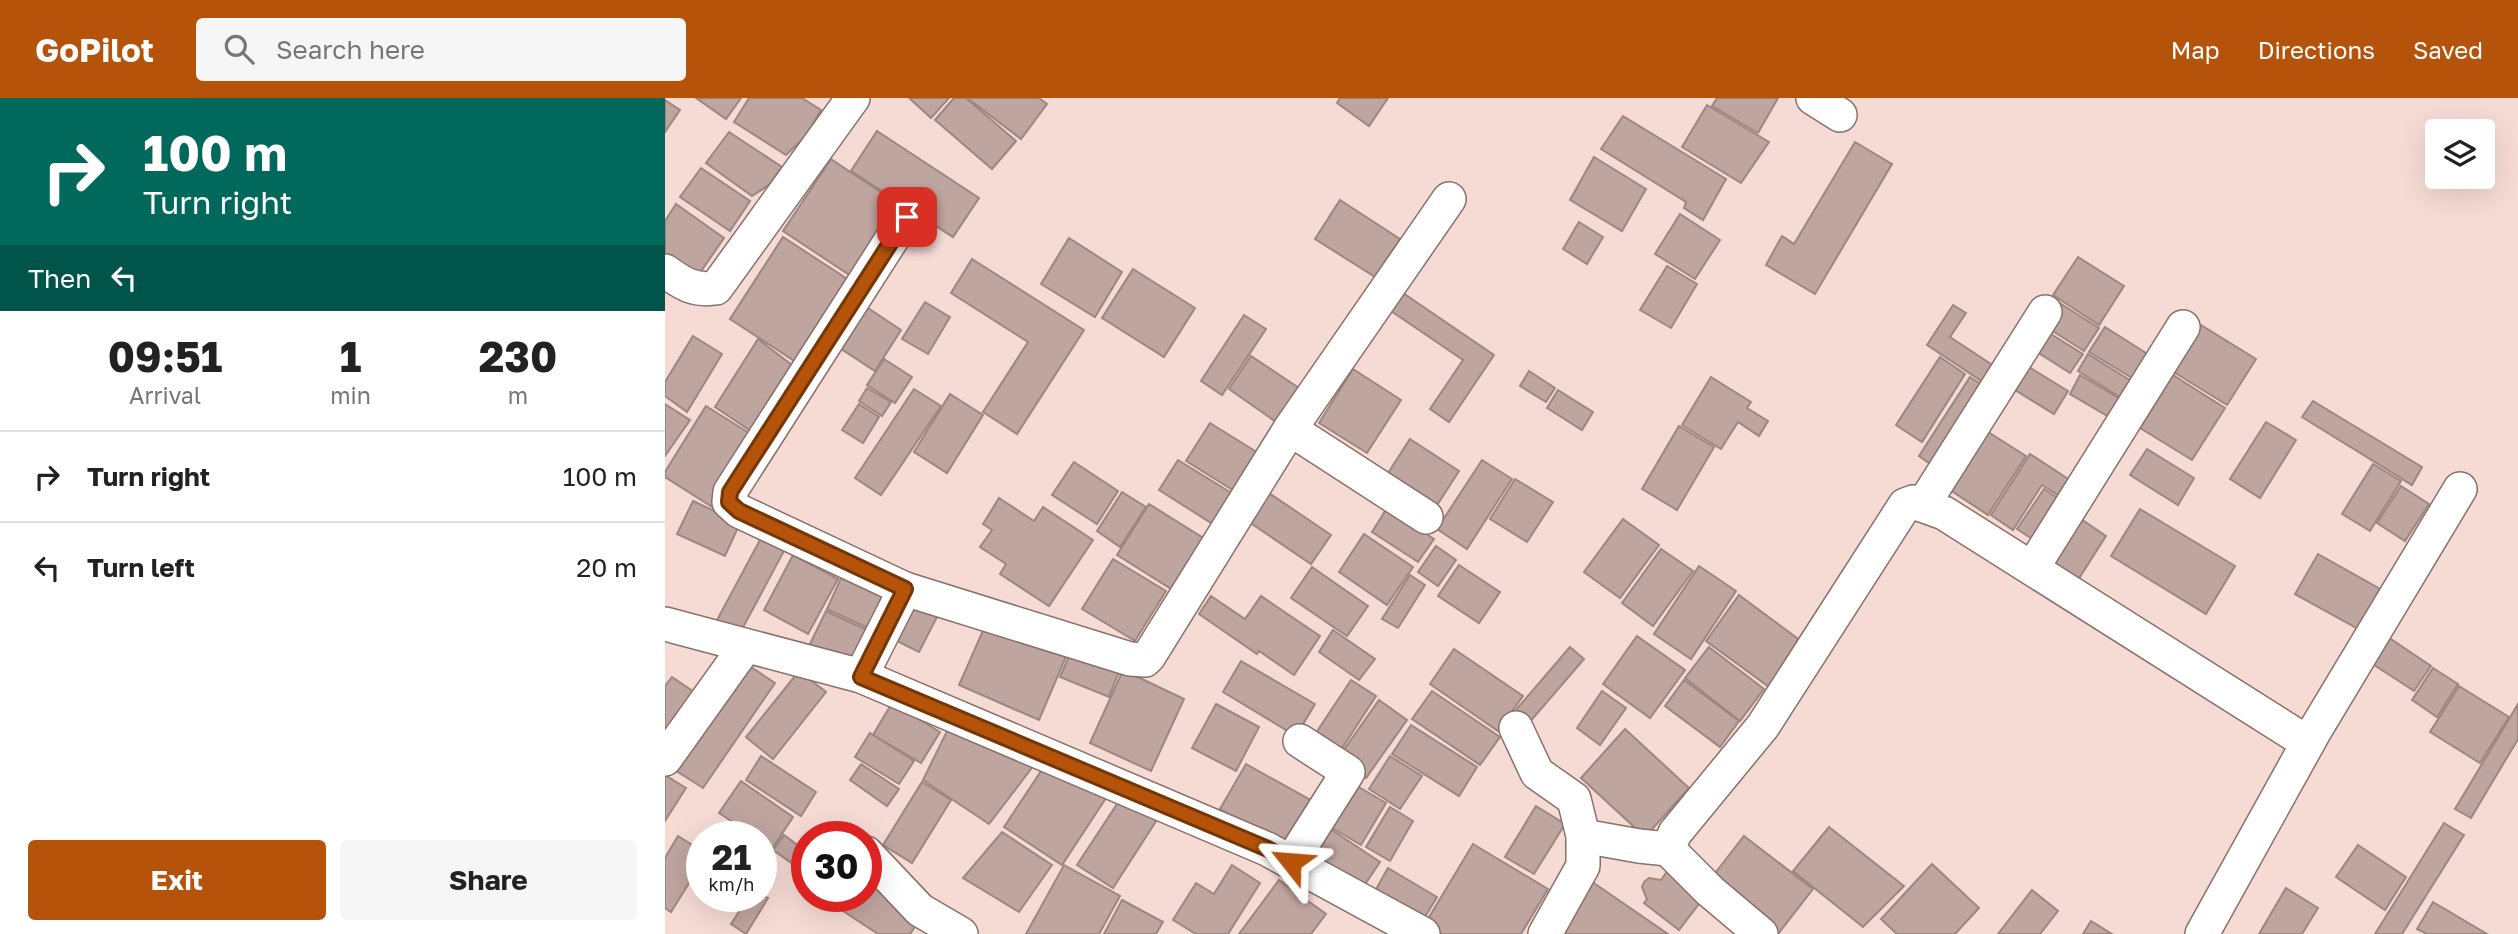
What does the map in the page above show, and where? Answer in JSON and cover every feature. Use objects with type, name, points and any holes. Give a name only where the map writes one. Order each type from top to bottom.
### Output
[{"type":"street","points":[[665,271],[684,285],[700,290],[716,288],[853,98]]},
{"type":"street","points":[[907,217],[730,492],[729,502],[739,511],[905,589],[1130,659],[1145,660],[1290,429],[1449,199]]},
{"type":"street","points":[[1923,505],[2045,312]]},
{"type":"street","points":[[2033,567],[2183,327]]},
{"type":"street","points":[[1290,429],[1426,517]]},
{"type":"street","points":[[2202,934],[2308,743],[2460,489]]},
{"type":"street","points":[[1668,849],[1675,832],[1763,726],[1905,506],[1913,502],[1944,513],[2033,567],[2308,743]]},
{"type":"street","points":[[861,677],[905,589]]},
{"type":"street","points":[[665,624],[861,677],[1268,849],[1423,934]]},
{"type":"street","points":[[665,759],[745,647]]},
{"type":"street","points":[[1516,729],[1537,773],[1574,799],[1583,836],[1583,866],[1545,934]]},
{"type":"street","points":[[1291,862],[1348,772],[1300,741]]},
{"type":"street","points":[[1583,836],[1668,849],[1710,891],[1761,934]]},
{"type":"street","points":[[882,870],[920,910],[961,934]]},
{"type":"building","points":[[696,98],[741,98],[726,119]]},
{"type":"building","points":[[749,98],[802,98],[821,110],[806,136],[786,155],[734,122]]},
{"type":"building","points":[[909,98],[949,98],[931,118]]},
{"type":"building","points":[[954,98],[966,98],[1016,141],[992,169],[935,120]]},
{"type":"building","points":[[967,98],[1039,98],[1047,104],[1021,139]]},
{"type":"building","points":[[1340,98],[1388,98],[1369,126],[1337,103]]},
{"type":"building","points":[[1717,98],[1778,98],[1758,133],[1712,106]]},
{"type":"building","points":[[665,100],[680,110],[665,132]]},
{"type":"building","points":[[1707,105],[1769,142],[1741,183],[1682,147]]},
{"type":"building","points":[[1623,116],[1726,179],[1703,220],[1684,208],[1686,202],[1601,149]]},
{"type":"building","points":[[877,131],[979,198],[953,237],[851,171]]},
{"type":"building","points":[[729,132],[782,167],[769,185],[752,196],[706,163]]},
{"type":"building","points":[[1855,142],[1892,164],[1815,294],[1766,265],[1782,236],[1794,244]]},
{"type":"building","points":[[1594,157],[1646,189],[1622,231],[1570,200]]},
{"type":"building","points":[[831,159],[904,208],[857,280],[783,231]]},
{"type":"building","points":[[701,168],[750,201],[730,231],[680,197]]},
{"type":"building","points":[[1340,200],[1400,239],[1375,277],[1315,239]]},
{"type":"building","points":[[676,204],[724,238],[697,277],[665,255],[665,221]]},
{"type":"building","points":[[1680,214],[1720,240],[1695,279],[1655,254]]},
{"type":"building","points":[[1579,222],[1603,237],[1587,264],[1563,249]]},
{"type":"building","points":[[783,237],[855,284],[802,366],[730,319]]},
{"type":"building","points":[[1069,238],[1122,272],[1095,317],[1041,284]]},
{"type":"building","points":[[2078,257],[2124,286],[2099,325],[2053,295]]},
{"type":"building","points":[[972,259],[1084,330],[1017,434],[983,412],[1028,342],[951,293]]},
{"type":"building","points":[[1667,266],[1697,284],[1671,328],[1640,310]]},
{"type":"building","points":[[1133,269],[1195,308],[1164,357],[1102,318]]},
{"type":"building","points":[[1403,293],[1494,355],[1449,422],[1430,409],[1463,360],[1391,311]]},
{"type":"building","points":[[2055,300],[2099,328],[2084,351],[2040,323]]},
{"type":"building","points":[[859,302],[901,330],[875,371],[832,343]]},
{"type":"building","points":[[925,302],[950,317],[928,354],[902,339]]},
{"type":"building","points":[[1953,305],[1966,313],[1950,337],[2000,370],[1989,386],[1927,345]]},
{"type":"building","points":[[1244,315],[1266,329],[1222,395],[1201,381]]},
{"type":"building","points":[[2201,325],[2256,359],[2227,405],[2172,371]]},
{"type":"building","points":[[2038,326],[2083,354],[2070,373],[2026,345]]},
{"type":"building","points":[[2105,327],[2157,360],[2142,384],[2089,352]]},
{"type":"building","points":[[693,336],[722,354],[687,412],[665,396],[665,382]]},
{"type":"building","points":[[758,339],[797,369],[758,436],[715,407]]},
{"type":"building","points":[[2088,354],[2141,387],[2131,404],[2078,371]]},
{"type":"building","points":[[1251,356],[1302,390],[1279,424],[1229,389]]},
{"type":"building","points":[[1940,357],[1965,374],[1922,442],[1896,425]]},
{"type":"building","points":[[884,359],[912,377],[895,403],[867,385]]},
{"type":"building","points":[[2024,364],[2068,391],[2054,414],[2010,387]]},
{"type":"building","points":[[1353,369],[1401,400],[1367,453],[1319,423]]},
{"type":"building","points":[[1529,371],[1555,388],[1546,402],[1520,386]]},
{"type":"building","points":[[2080,375],[2132,406],[2121,424],[2070,394]]},
{"type":"building","points":[[2173,375],[2225,408],[2192,460],[2140,428]]},
{"type":"building","points":[[1711,377],[1751,402],[1747,408],[1768,421],[1759,436],[1738,422],[1721,449],[1682,425]]},
{"type":"building","points":[[1970,377],[1984,386],[1933,466],[1919,456]]},
{"type":"building","points":[[867,388],[891,402],[882,416],[859,401]]},
{"type":"building","points":[[914,389],[941,406],[881,495],[855,478]]},
{"type":"building","points":[[1558,390],[1593,412],[1582,430],[1547,408]]},
{"type":"building","points":[[950,394],[983,415],[947,473],[914,452]]},
{"type":"building","points":[[2313,401],[2422,467],[2412,485],[2302,417]]},
{"type":"building","points":[[665,404],[690,420],[665,456]]},
{"type":"building","points":[[859,404],[879,417],[863,443],[842,430]]},
{"type":"building","points":[[706,406],[757,438],[714,508],[665,477],[665,472]]},
{"type":"building","points":[[2266,422],[2296,440],[2260,498],[2230,479]]},
{"type":"building","points":[[1210,423],[1263,456],[1239,494],[1186,461]]},
{"type":"building","points":[[1679,426],[1714,447],[1677,510],[1642,489]]},
{"type":"building","points":[[1985,430],[2026,456],[1988,515],[1947,488]]},
{"type":"building","points":[[1410,439],[1459,471],[1432,513],[1383,481]]},
{"type":"building","points":[[2147,449],[2194,478],[2178,505],[2130,475]]},
{"type":"building","points":[[2030,454],[2079,486],[2069,502],[2042,485],[2013,530],[1991,515]]},
{"type":"building","points":[[1178,460],[1238,497],[1219,528],[1159,490]]},
{"type":"building","points":[[1482,460],[1512,479],[1467,549],[1437,529]]},
{"type":"building","points":[[1074,462],[1118,491],[1097,524],[1052,495]]},
{"type":"building","points":[[2373,464],[2401,481],[2370,531],[2342,514]]},
{"type":"building","points":[[1515,479],[1553,502],[1527,542],[1490,519]]},
{"type":"building","points":[[2401,486],[2429,504],[2405,541],[2377,523]]},
{"type":"building","points":[[2044,489],[2070,506],[2043,546],[2017,529]]},
{"type":"building","points":[[1122,492],[1146,507],[1120,547],[1097,531]]},
{"type":"building","points":[[1269,493],[1331,535],[1311,564],[1249,522]]},
{"type":"building","points":[[999,498],[1034,521],[1043,507],[1093,540],[1049,606],[1000,574],[1006,564],[980,547],[992,530],[983,524]]},
{"type":"building","points":[[693,501],[740,523],[725,556],[677,534]]},
{"type":"building","points":[[1149,504],[1205,539],[1173,590],[1117,555]]},
{"type":"building","points":[[1387,508],[1434,539],[1418,562],[1372,532]]},
{"type":"building","points":[[2140,509],[2235,566],[2206,614],[2111,556]]},
{"type":"building","points":[[2078,517],[2106,536],[2076,583],[2047,564]]},
{"type":"building","points":[[1623,519],[1659,545],[1620,598],[1584,572]]},
{"type":"building","points":[[1364,534],[1413,567],[1387,605],[1339,572]]},
{"type":"building","points":[[761,538],[784,551],[740,633],[717,620]]},
{"type":"building","points":[[1436,546],[1456,560],[1438,586],[1418,572]]},
{"type":"building","points":[[1661,549],[1693,571],[1653,626],[1622,603]]},
{"type":"building","points":[[2318,554],[2380,589],[2358,629],[2295,594]]},
{"type":"building","points":[[793,555],[838,579],[808,634],[764,610]]},
{"type":"building","points":[[1113,559],[1166,591],[1135,641],[1082,609]]},
{"type":"building","points":[[1459,565],[1500,592],[1479,623],[1438,596]]},
{"type":"building","points":[[1699,566],[1736,591],[1691,659],[1654,634]]},
{"type":"building","points":[[1312,567],[1368,606],[1347,636],[1291,598]]},
{"type":"building","points":[[1410,575],[1425,585],[1398,628],[1382,619]]},
{"type":"building","points":[[841,578],[889,600],[874,631],[827,609]]},
{"type":"building","points":[[1739,595],[1809,647],[1776,692],[1706,641]]},
{"type":"building","points":[[1211,596],[1245,619],[1261,596],[1320,636],[1294,675],[1259,651],[1257,654],[1199,614]]},
{"type":"building","points":[[910,604],[937,617],[919,652],[893,639]]},
{"type":"building","points":[[826,611],[871,632],[855,668],[809,646]]},
{"type":"building","points":[[989,617],[1068,652],[1039,720],[959,685]]},
{"type":"building","points":[[1333,630],[1375,659],[1359,680],[1319,652]]},
{"type":"building","points":[[2385,635],[2431,666],[2414,691],[2368,661]]},
{"type":"building","points":[[1637,636],[1685,670],[1650,718],[1603,684]]},
{"type":"building","points":[[1570,647],[1584,659],[1523,730],[1509,718]]},
{"type":"building","points":[[1709,647],[1764,689],[1740,721],[1685,678]]},
{"type":"building","points":[[1072,649],[1120,669],[1109,697],[1060,677]]},
{"type":"building","points":[[1454,649],[1523,696],[1498,731],[1430,684]]},
{"type":"building","points":[[742,661],[775,683],[703,788],[670,767]]},
{"type":"building","points":[[1241,661],[1315,704],[1296,736],[1223,692]]},
{"type":"building","points":[[2433,668],[2458,684],[2437,717],[2412,700]]},
{"type":"building","points":[[1123,670],[1184,699],[1151,771],[1090,743]]},
{"type":"building","points":[[799,671],[826,692],[773,759],[746,737]]},
{"type":"building","points":[[672,677],[703,698],[665,752],[665,686]]},
{"type":"building","points":[[1351,680],[1376,696],[1335,759],[1310,742]]},
{"type":"building","points":[[1684,680],[1739,721],[1720,747],[1665,706]]},
{"type":"building","points":[[2459,686],[2509,717],[2480,763],[2430,732]]},
{"type":"building","points":[[1432,691],[1500,737],[1480,765],[1412,719]]},
{"type":"building","points":[[1602,691],[1626,708],[1600,745],[1577,728]]},
{"type":"building","points":[[1379,700],[1407,720],[1366,778],[1338,758]]},
{"type":"building","points":[[892,703],[940,732],[921,763],[873,735]]},
{"type":"building","points":[[1216,704],[1259,727],[1236,771],[1192,748]]},
{"type":"building","points":[[2518,704],[2518,739],[2471,818],[2455,809]]},
{"type":"building","points":[[952,721],[1041,756],[989,824],[923,780]]},
{"type":"building","points":[[1411,725],[1477,767],[1459,796],[1392,754]]},
{"type":"building","points":[[1625,729],[1689,788],[1645,837],[1581,778]]},
{"type":"building","points":[[870,733],[914,761],[899,784],[855,757]]},
{"type":"building","points":[[761,756],[816,792],[801,816],[746,780]]},
{"type":"building","points":[[1390,756],[1422,776],[1400,809],[1369,789]]},
{"type":"building","points":[[1049,759],[1108,795],[1062,865],[1004,827]]},
{"type":"building","points":[[861,764],[899,789],[887,806],[850,780]]},
{"type":"building","points":[[1246,764],[1314,802],[1289,848],[1220,809]]},
{"type":"building","points":[[665,775],[686,788],[665,821]]},
{"type":"building","points":[[741,781],[793,817],[777,841],[777,821],[731,821],[719,813]]},
{"type":"building","points":[[922,782],[951,800],[912,863],[883,845]]},
{"type":"building","points":[[1352,783],[1386,803],[1361,845],[1327,825]]},
{"type":"building","points":[[1125,792],[1160,815],[1113,888],[1077,865]]},
{"type":"building","points":[[1536,806],[1565,824],[1534,874],[1505,857]]},
{"type":"building","points":[[1390,807],[1413,821],[1390,861],[1366,847]]},
{"type":"building","points":[[2444,823],[2464,835],[2402,934],[2375,934]]},
{"type":"building","points":[[1326,826],[1380,862],[1359,893],[1306,857]]},
{"type":"building","points":[[1829,827],[1904,886],[1863,927],[1793,871]]},
{"type":"building","points":[[1002,832],[1052,865],[1019,912],[963,878]]},
{"type":"building","points":[[784,835],[791,840],[791,863],[777,853],[777,845]]},
{"type":"building","points":[[678,836],[686,841],[686,888],[671,912],[665,908],[665,858]]},
{"type":"building","points":[[1744,836],[1813,889],[1778,934],[1709,881]]},
{"type":"building","points":[[1473,844],[1548,889],[1521,934],[1442,934],[1425,924]]},
{"type":"building","points":[[2358,845],[2406,877],[2385,910],[2336,877]]},
{"type":"building","points":[[1932,864],[1979,908],[1955,934],[1897,934],[1881,919]]},
{"type":"building","points":[[1064,865],[1120,896],[1099,934],[1026,934]]},
{"type":"building","points":[[1232,865],[1260,883],[1228,934],[1196,934],[1173,920],[1196,883],[1214,894]]},
{"type":"building","points":[[1388,868],[1437,897],[1422,922],[1374,893]]},
{"type":"building","points":[[1669,869],[1705,896],[1679,930],[1644,903],[1647,899],[1642,887],[1644,882],[1649,878],[1661,880]]},
{"type":"building","points":[[1588,879],[1668,934],[1565,934],[1555,927]]},
{"type":"building","points":[[1279,880],[1326,914],[1311,934],[1239,934]]},
{"type":"building","points":[[2286,888],[2318,908],[2302,934],[2259,934]]},
{"type":"building","points":[[2032,890],[2058,911],[2040,934],[1998,934]]},
{"type":"building","points":[[882,892],[921,918],[910,934],[878,934],[845,912],[882,912]]},
{"type":"building","points":[[1122,900],[1163,922],[1156,934],[1104,934]]},
{"type":"building","points":[[2433,902],[2487,934],[2427,934],[2417,929]]},
{"type":"building","points":[[739,912],[759,912],[746,934],[731,924]]},
{"type":"building","points":[[2091,921],[2112,934],[2083,934]]},
{"type":"route","points":[[907,217],[730,492],[729,502],[739,511],[905,589],[861,677],[1268,849],[1291,862]]}]
